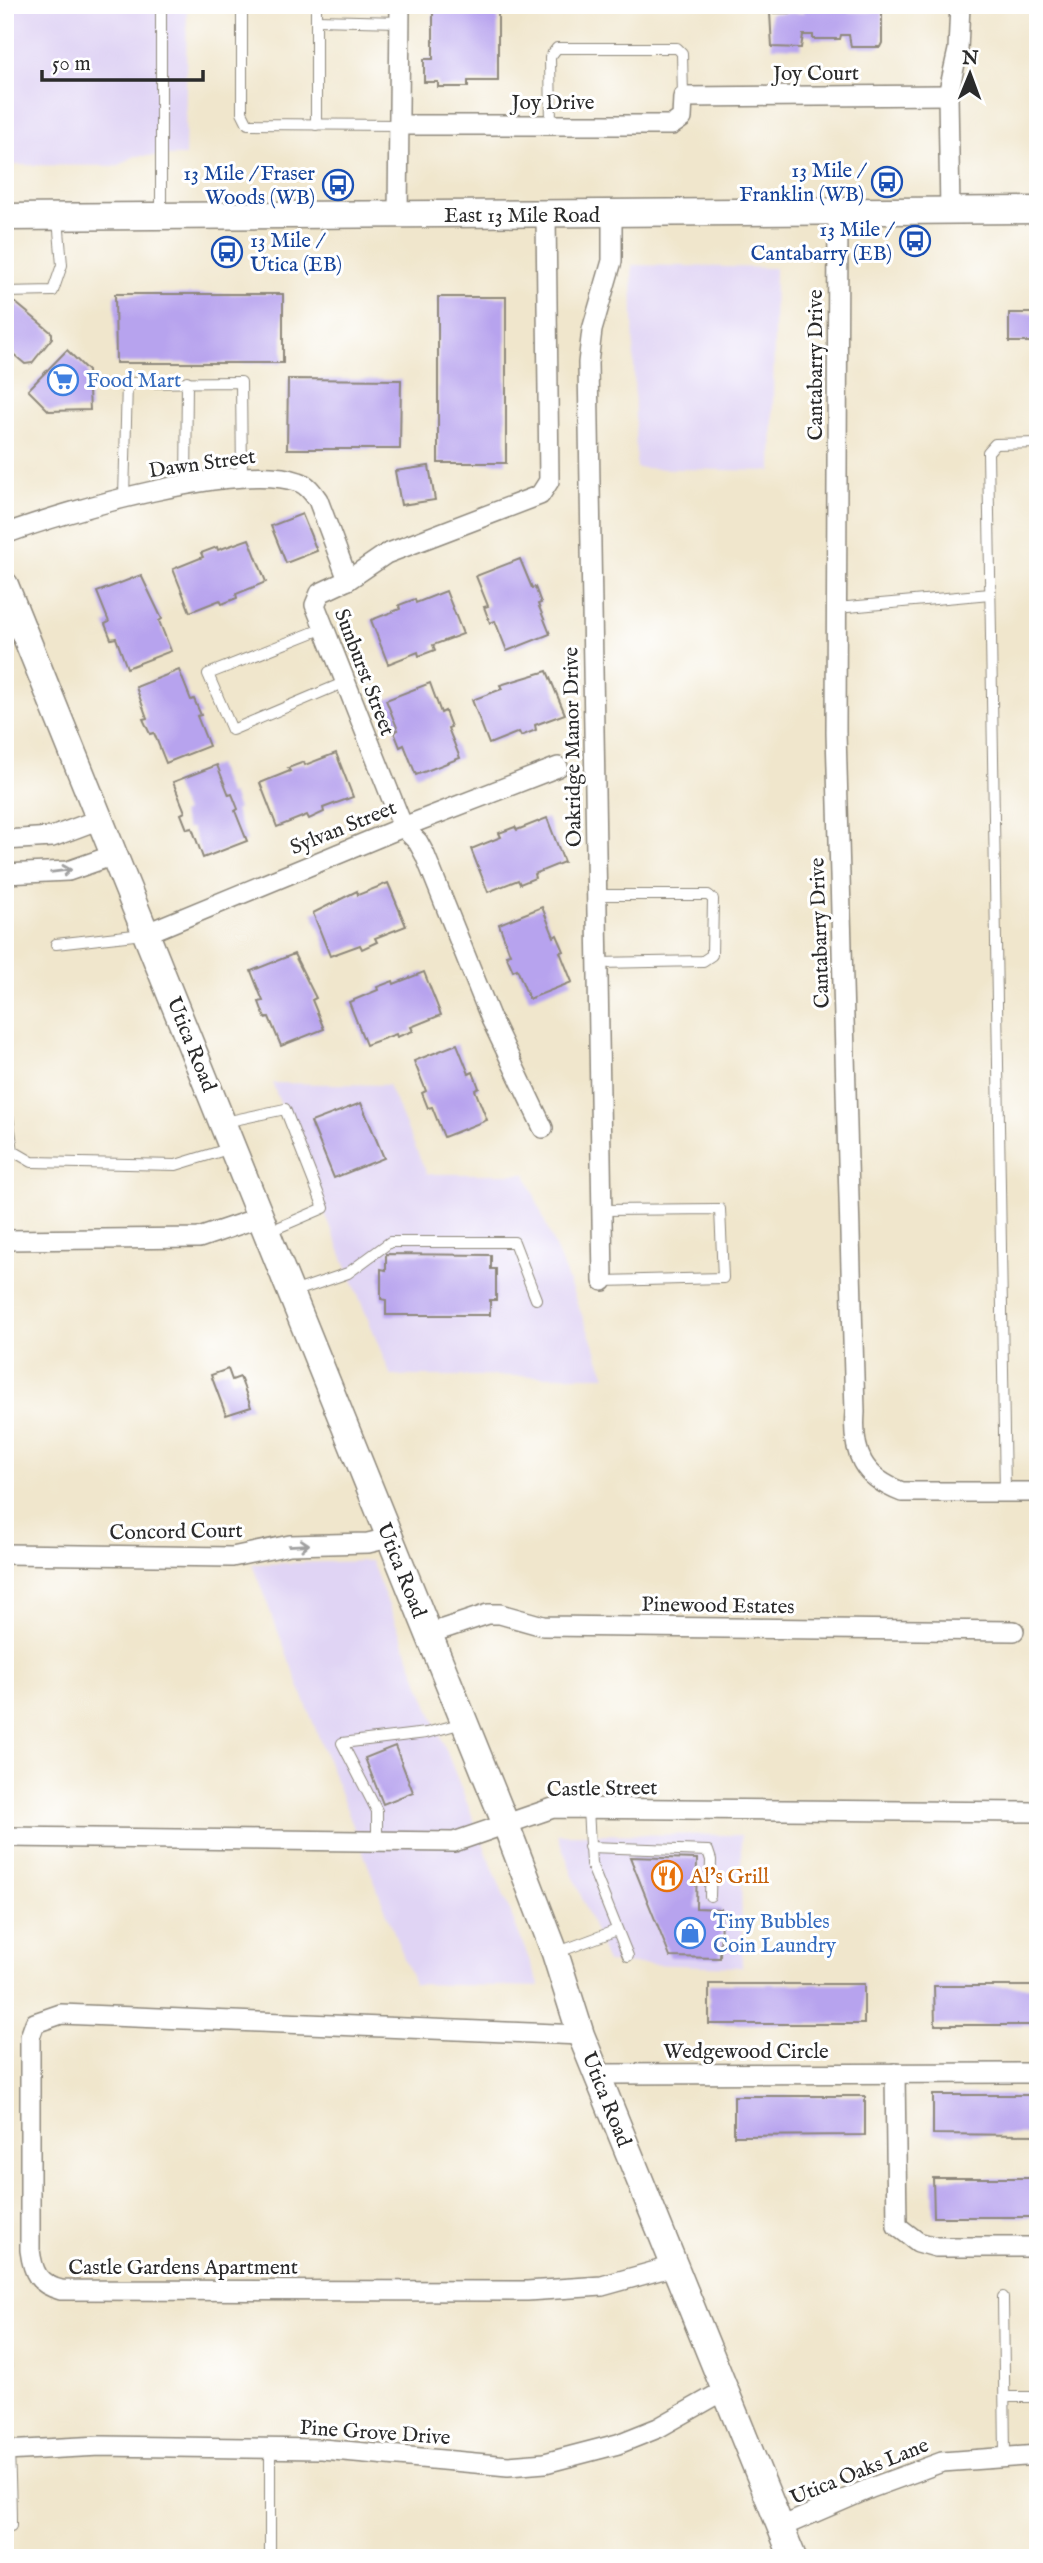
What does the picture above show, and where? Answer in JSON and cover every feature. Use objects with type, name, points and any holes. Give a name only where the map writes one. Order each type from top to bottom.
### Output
[{"type":"main road","name":"East 13 Mile Road","points":[[5,217],[838,213],[1038,209]]},
{"type":"main road","name":"Utica Road","points":[[5,585],[223,1122],[289,1294],[506,1825],[555,1953],[581,2035],[793,2558]]},
{"type":"street","points":[[950,211],[948,95],[958,50],[961,5]]},
{"type":"street","points":[[398,216],[401,125],[400,13]]},
{"type":"street","name":"Joy Court","points":[[683,97],[948,95]]},
{"type":"street","name":"Joy Drive","points":[[401,125],[672,125],[682,118],[683,97]]},
{"type":"street","name":"Cantabarry Drive","points":[[838,213],[836,733],[853,1440],[865,1467],[885,1485],[902,1492],[1038,1492]]},
{"type":"street","name":"Oakridge Manor Drive","points":[[603,1281],[589,363],[592,330],[612,261],[612,214]]},
{"type":"street","name":"Sunburst Street","points":[[543,1128],[491,1019],[425,855],[418,842],[403,827],[343,683],[316,599],[320,593],[348,580],[386,554],[540,495],[549,481],[546,215]]},
{"type":"street","name":"Dawn Street","points":[[5,534],[71,510],[124,498],[242,477],[274,476],[301,483],[311,490],[318,500],[348,580]]},
{"type":"street","name":"Sylvan Street","points":[[147,933],[403,827],[558,767]]},
{"type":"street","points":[[5,840],[52,837],[100,819]]},
{"type":"street","points":[[5,874],[68,871],[114,855]]},
{"type":"street","points":[[5,1240],[199,1238],[264,1225]]},
{"type":"street","name":"Concord Court","points":[[5,1554],[232,1557],[290,1545],[368,1543],[389,1538]]},
{"type":"street","name":"Pinewood Estates","points":[[428,1634],[467,1620],[500,1614],[543,1626],[1014,1631]]},
{"type":"street","name":"Castle Street","points":[[5,1837],[454,1842],[554,1808],[1038,1812]]},
{"type":"street","name":"Castle Gardens Apartment","points":[[581,2035],[61,2014],[46,2017],[35,2023],[30,2037],[30,2250],[33,2273],[45,2286],[61,2290],[527,2291],[602,2286],[674,2266]]},
{"type":"street","points":[[895,2073],[897,2226],[918,2242],[936,2247],[1038,2247]]},
{"type":"street","name":"Wedgewood Circle","points":[[597,2074],[1038,2073]]},
{"type":"street","name":"Pine Grove Drive","points":[[8,2451],[100,2446],[270,2448],[387,2454],[508,2466],[545,2463],[618,2444],[658,2428],[725,2390]]},
{"type":"street","name":"Utica Oaks Lane","points":[[781,2527],[942,2462],[1005,2455],[1038,2455]]},
{"type":"lane","points":[[161,5],[161,216]]},
{"type":"lane","points":[[242,5],[242,113],[245,121],[254,125],[401,125]]},
{"type":"lane","points":[[316,5],[316,125]]},
{"type":"lane","points":[[316,20],[400,13]]},
{"type":"lane","points":[[551,125],[550,57],[558,48],[677,47],[682,53],[683,97]]},
{"type":"lane","points":[[5,292],[53,291],[62,265],[58,216]]},
{"type":"lane","points":[[186,486],[187,381]]},
{"type":"lane","points":[[124,498],[127,383],[241,382],[242,477]]},
{"type":"lane","points":[[1005,1493],[988,452],[995,444],[1038,443]]},
{"type":"lane","points":[[837,608],[990,594]]},
{"type":"lane","points":[[324,628],[208,674],[232,730],[343,683]]},
{"type":"lane","points":[[597,895],[708,895],[713,899],[715,939],[712,955],[703,961],[598,963]]},
{"type":"lane","points":[[56,944],[147,933]]},
{"type":"lane","points":[[223,1122],[285,1109],[315,1184],[324,1208],[264,1225]]},
{"type":"lane","points":[[8,1116],[13,1151],[32,1162],[176,1165],[232,1147]]},
{"type":"lane","points":[[601,1210],[720,1209],[723,1278],[603,1281]]},
{"type":"lane","points":[[289,1294],[348,1273],[390,1242],[514,1242],[536,1298]]},
{"type":"lane","points":[[377,1842],[377,1811],[342,1743],[426,1733],[464,1723]]},
{"type":"lane","points":[[588,1808],[591,1864],[628,1956]]},
{"type":"lane","points":[[589,1847],[708,1852],[711,1860],[710,1896]]},
{"type":"lane","points":[[555,1953],[617,1930]]},
{"type":"lane","points":[[1003,2297],[1005,2455]]},
{"type":"lane","points":[[6,2352],[5,2414],[12,2526]]},
{"type":"lane","points":[[1005,2397],[1038,2397]]},
{"type":"lane","points":[[270,2448],[270,2553]]},
{"type":"shaded area","points":[[5,5],[187,5],[185,156],[135,156],[118,166],[5,165]]},
{"type":"shaded area","points":[[632,265],[775,268],[772,471],[636,468]]},
{"type":"shaded area","points":[[272,1083],[388,1085],[427,1174],[526,1174],[606,1376],[391,1376]]},
{"type":"shaded area","points":[[371,1561],[540,1987],[414,1984],[252,1564]]},
{"type":"shaded area","points":[[557,1834],[741,1835],[742,1967],[607,1963]]},
{"type":"building","points":[[433,5],[498,5],[498,81],[468,81],[468,87],[438,87],[438,82],[424,82],[424,59],[433,59]]},
{"type":"building","points":[[803,7],[849,7],[849,12],[882,12],[882,43],[880,47],[851,47],[849,35],[841,35],[840,39],[813,39],[813,35],[803,35],[801,48],[772,47],[770,13],[803,13]]},
{"type":"building","points":[[115,294],[283,294],[283,363],[116,363]]},
{"type":"building","points":[[438,297],[506,297],[506,463],[438,463]]},
{"type":"building","points":[[10,303],[16,303],[52,333],[52,338],[32,363],[25,364],[5,347],[5,308]]},
{"type":"building","points":[[1009,313],[1038,313],[1038,342],[1009,342]]},
{"type":"building","name":"Food Mart","points":[[67,350],[88,371],[90,410],[49,411],[28,390]]},
{"type":"building","points":[[288,379],[401,380],[400,449],[287,449]]},
{"type":"building","points":[[429,466],[435,500],[401,505],[395,471]]},
{"type":"building","points":[[302,514],[317,551],[286,563],[271,526]]},
{"type":"building","points":[[249,539],[266,582],[236,594],[237,598],[222,604],[220,600],[190,612],[173,569],[203,557],[201,553]]},
{"type":"building","points":[[520,559],[532,588],[535,587],[541,603],[538,604],[550,634],[507,651],[495,621],[490,623],[484,607],[488,606],[476,576]]},
{"type":"building","points":[[141,575],[162,619],[159,621],[171,651],[127,668],[116,638],[111,639],[105,624],[109,622],[97,592]]},
{"type":"building","points":[[446,591],[463,634],[433,645],[435,650],[419,656],[418,652],[388,664],[371,620],[400,609],[399,605],[415,599],[416,603]]},
{"type":"building","points":[[179,670],[191,700],[194,699],[201,715],[197,716],[209,746],[166,763],[154,733],[150,734],[143,719],[147,718],[136,687]]},
{"type":"building","points":[[547,671],[565,714],[535,725],[536,730],[521,736],[519,732],[489,744],[472,700],[502,689],[500,685]]},
{"type":"building","points":[[430,683],[441,713],[445,711],[451,727],[448,728],[460,758],[416,775],[404,745],[400,747],[394,732],[398,730],[386,700]]},
{"type":"building","points":[[336,753],[353,797],[323,808],[324,812],[309,819],[307,815],[277,827],[260,783],[290,771],[288,768],[304,762],[305,765]]},
{"type":"building","points":[[217,765],[238,809],[235,811],[247,841],[203,858],[192,828],[187,829],[181,814],[185,812],[173,782]]},
{"type":"building","points":[[547,818],[564,862],[534,874],[535,878],[520,884],[518,880],[488,892],[471,849],[501,837],[499,833],[515,827],[517,830]]},
{"type":"building","points":[[388,883],[406,926],[375,938],[377,942],[362,949],[360,945],[330,956],[313,913],[357,891],[358,895]]},
{"type":"building","points":[[542,907],[554,937],[557,935],[564,951],[560,952],[572,982],[529,999],[517,969],[513,971],[506,955],[510,954],[499,924]]},
{"type":"building","points":[[294,954],[316,998],[312,1000],[324,1029],[281,1046],[269,1017],[265,1018],[259,1002],[263,1001],[251,971]]},
{"type":"building","points":[[424,972],[441,1015],[411,1027],[413,1031],[366,1045],[349,1002],[378,990],[377,987],[393,981],[394,984]]},
{"type":"building","points":[[457,1044],[469,1074],[473,1072],[479,1088],[475,1090],[487,1120],[444,1137],[432,1107],[428,1108],[422,1093],[426,1091],[414,1061]]},
{"type":"building","points":[[361,1103],[384,1158],[334,1178],[311,1122]]},
{"type":"building","points":[[386,1254],[491,1255],[491,1269],[496,1269],[496,1300],[490,1300],[490,1315],[386,1315],[386,1300],[381,1299],[381,1269],[386,1270]]},
{"type":"building","points":[[228,1369],[232,1380],[240,1377],[251,1407],[226,1415],[211,1375]]},
{"type":"building","points":[[395,1746],[413,1792],[383,1804],[365,1758]]},
{"type":"building","name":"Tiny Bubbles Coin Laundry","points":[[630,1857],[697,1859],[696,1908],[721,1909],[720,1958],[670,1957]]},
{"type":"building","points":[[709,1984],[864,1984],[864,2024],[709,2024]]},
{"type":"building","points":[[934,1986],[1038,1986],[1038,2025],[935,2025]]},
{"type":"building","points":[[933,2095],[1038,2095],[1038,2135],[933,2134]]},
{"type":"building","points":[[734,2096],[865,2096],[865,2135],[734,2136]]},
{"type":"building","points":[[933,2178],[1038,2178],[1038,2217],[934,2217]]},
{"type":"place","name":"13 Mile / Franklin (WB)","points":[[887,182]]},
{"type":"place","name":"13 Mile / Fraser Woods (WB)","points":[[338,185]]},
{"type":"place","name":"13 Mile / Cantabarry (EB)","points":[[915,241]]},
{"type":"place","name":"13 Mile / Utica (EB)","points":[[227,252]]},
{"type":"place","name":"Food Mart","points":[[63,380]]},
{"type":"place","name":"Al's Grill","points":[[667,1876]]},
{"type":"place","name":"Tiny Bubbles Coin Laundry","points":[[690,1933]]}]
